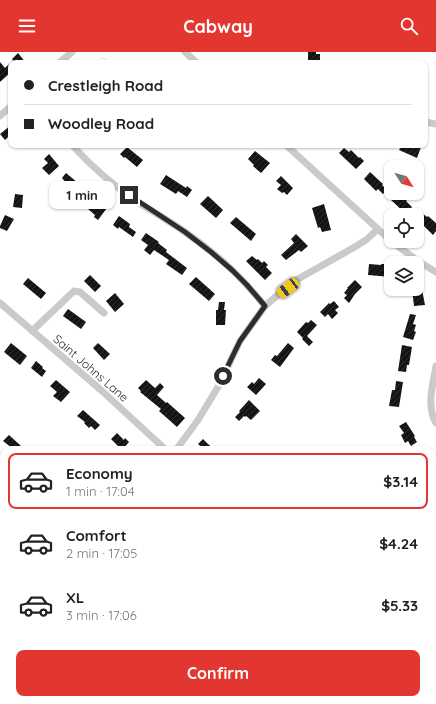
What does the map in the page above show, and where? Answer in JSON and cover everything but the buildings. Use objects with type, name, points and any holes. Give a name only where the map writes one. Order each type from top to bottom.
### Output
[{"type":"street","points":[[63,60],[72,52]]},
{"type":"street","points":[[185,52],[194,60]]},
{"type":"street","points":[[0,116],[8,109]]},
{"type":"street","points":[[75,148],[95,169],[114,185],[185,232],[211,252],[247,285],[265,306]]},
{"type":"street","points":[[289,148],[384,235]]},
{"type":"street","points":[[179,446],[198,420],[218,387],[240,341],[265,306],[298,279],[366,240],[378,229]]},
{"type":"street","points":[[400,248],[436,272]]},
{"type":"street","points":[[32,331],[74,291],[80,292],[104,313]]},
{"type":"street","name":"Saint Johns Lane","points":[[0,303],[101,390],[162,446]]},
{"type":"street","points":[[436,366],[431,397],[431,409],[436,423]]},
{"type":"path","points":[[100,60],[103,57],[105,60]]},
{"type":"route","points":[[129,195],[185,232],[211,252],[247,285],[265,306],[240,341],[223,376]]}]
